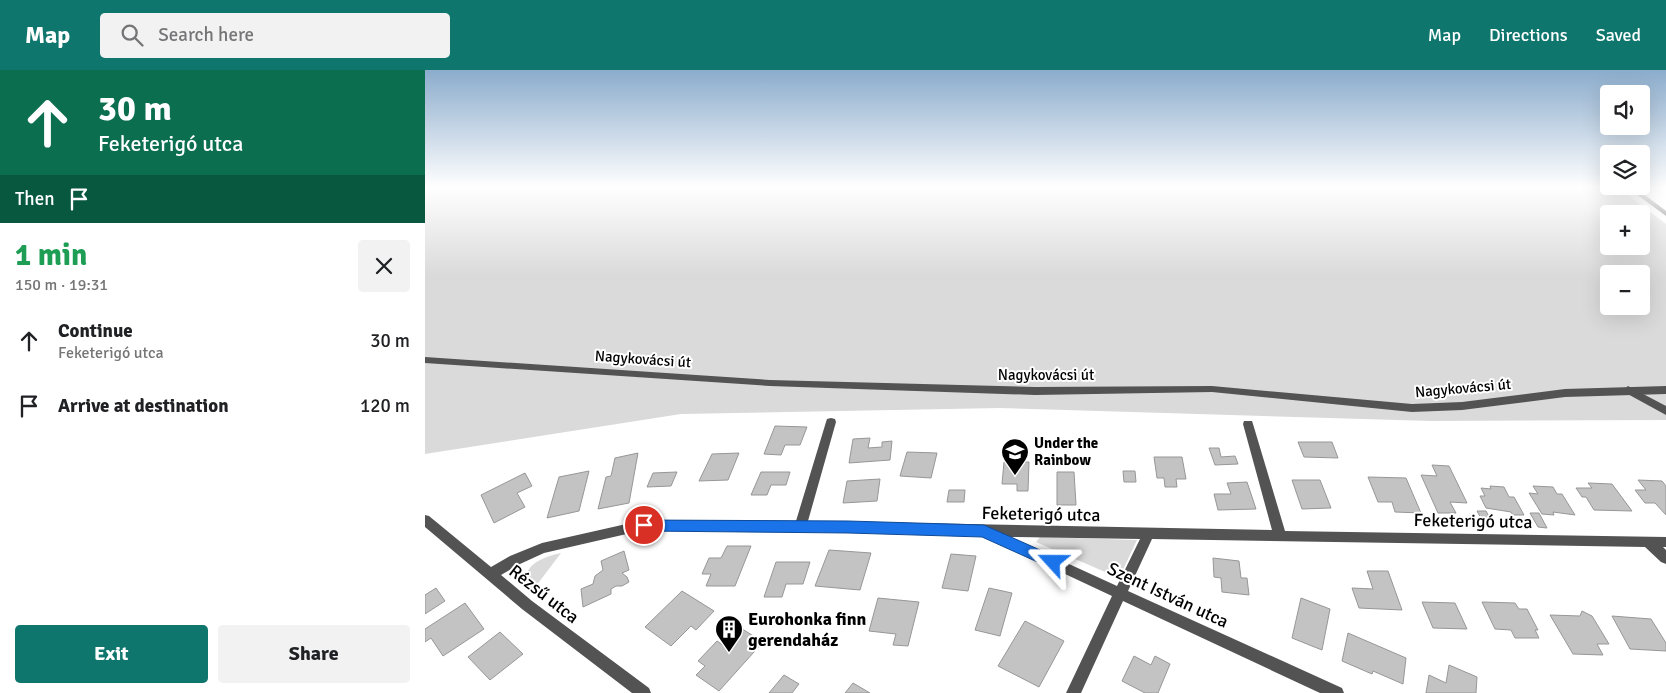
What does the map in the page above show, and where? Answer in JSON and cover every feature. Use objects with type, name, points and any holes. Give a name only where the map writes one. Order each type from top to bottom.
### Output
[{"type":"street","name":"Nagykovácsi út","points":[[425,360],[770,383],[1035,391],[1220,390],[1264,392],[1379,406],[1412,408],[1462,406],[1565,392],[1666,390]]},
{"type":"street","points":[[1628,390],[1666,411]]},
{"type":"street","points":[[801,526],[831,422]]},
{"type":"street","points":[[1248,424],[1281,535]]},
{"type":"street","name":"Rézsű utca","points":[[425,520],[490,575],[644,693]]},
{"type":"street","name":"Feketerigó utca","points":[[490,575],[515,560],[542,548],[644,525],[801,526],[984,531],[1666,542]]},
{"type":"street","name":"Szent István utca","points":[[984,531],[1337,693]]},
{"type":"street","points":[[1073,693],[1149,533]]},
{"type":"street","points":[[1648,542],[1666,558]]},
{"type":"shaded area","points":[[425,217],[1600,217],[1600,255],[1650,255],[1650,217],[1657,217],[1666,224],[1666,420],[1431,421],[999,408],[681,414],[425,454]]},
{"type":"shaded area","points":[[1040,537],[1137,540],[1119,578],[1036,542]]},
{"type":"shaded area","points":[[561,553],[533,590],[525,583],[528,570],[532,566],[542,559]]},
{"type":"building","points":[[775,426],[807,427],[800,445],[785,445],[781,455],[764,454]]},
{"type":"building","points":[[870,438],[868,448],[882,447],[882,442],[892,441],[890,460],[849,463],[853,439]]},
{"type":"building","points":[[1298,442],[1332,442],[1338,458],[1304,457]]},
{"type":"building","points":[[1209,448],[1219,448],[1221,457],[1235,456],[1238,464],[1215,465]]},
{"type":"building","points":[[907,452],[937,453],[931,478],[900,476]]},
{"type":"building","points":[[638,453],[629,503],[598,509],[606,477],[611,476],[615,458]]},
{"type":"building","points":[[739,453],[728,480],[699,481],[712,454]]},
{"type":"building","points":[[1154,457],[1182,457],[1186,479],[1176,479],[1177,487],[1165,487],[1164,478],[1157,478]]},
{"type":"building","points":[[1004,462],[1029,462],[1028,491],[1017,491],[1017,484],[1002,484]]},
{"type":"building","points":[[1432,465],[1449,466],[1467,503],[1450,502],[1456,513],[1438,513],[1421,475],[1437,476]]},
{"type":"building","points":[[589,471],[579,511],[547,518],[559,477]]},
{"type":"building","points":[[1123,471],[1135,471],[1136,482],[1124,482]]},
{"type":"building","points":[[677,472],[671,486],[647,487],[653,473]]},
{"type":"building","points":[[761,472],[790,472],[786,485],[771,485],[767,495],[751,495]]},
{"type":"building","points":[[1057,472],[1074,472],[1076,505],[1057,505]]},
{"type":"building","points":[[525,473],[532,486],[517,493],[525,507],[494,523],[481,495]]},
{"type":"building","points":[[1368,477],[1406,478],[1421,513],[1395,512],[1392,502],[1378,502]]},
{"type":"building","points":[[880,479],[877,501],[843,503],[847,481]]},
{"type":"building","points":[[1292,480],[1320,480],[1331,508],[1302,509]]},
{"type":"building","points":[[1638,480],[1662,481],[1666,486],[1666,515],[1655,503],[1645,503],[1635,490],[1646,490]]},
{"type":"building","points":[[1247,482],[1256,509],[1218,510],[1214,494],[1231,494],[1227,483]]},
{"type":"building","points":[[1588,483],[1612,484],[1632,511],[1594,510],[1586,497],[1582,497],[1576,488],[1592,488]]},
{"type":"building","points":[[1490,486],[1504,487],[1509,497],[1514,497],[1524,515],[1513,515],[1511,512],[1486,508],[1480,496],[1485,496],[1481,488],[1491,489]]},
{"type":"building","points":[[1533,486],[1553,487],[1557,494],[1562,494],[1575,515],[1553,512],[1554,515],[1542,514],[1529,493],[1538,494]]},
{"type":"building","points":[[949,490],[965,490],[964,502],[947,502]]},
{"type":"building","points":[[1477,511],[1486,511],[1494,526],[1485,526]]},
{"type":"building","points":[[1530,513],[1539,513],[1547,528],[1538,527]]},
{"type":"building","points":[[727,546],[751,546],[735,586],[706,586],[711,574],[702,574],[709,558],[721,558]]},
{"type":"building","points":[[829,550],[871,553],[860,590],[815,586]]},
{"type":"building","points":[[624,551],[629,570],[622,573],[629,582],[622,586],[616,586],[611,589],[611,594],[583,607],[581,589],[593,584],[595,576],[603,570],[601,561]]},
{"type":"building","points":[[951,554],[976,556],[968,591],[942,588]]},
{"type":"building","points":[[1213,558],[1239,561],[1241,578],[1247,578],[1249,595],[1222,592],[1221,578],[1214,577]]},
{"type":"building","points":[[776,562],[810,562],[803,584],[786,584],[782,597],[764,597]]},
{"type":"building","points":[[1367,571],[1388,571],[1402,610],[1359,608],[1352,588],[1373,589]]},
{"type":"building","points":[[436,588],[445,601],[425,614],[425,595]]},
{"type":"building","points":[[989,588],[1012,593],[1000,636],[975,630]]},
{"type":"building","points":[[682,591],[714,611],[696,630],[691,626],[671,646],[645,627]]},
{"type":"building","points":[[878,598],[919,602],[908,646],[893,645],[896,634],[869,631]]},
{"type":"building","points":[[1301,598],[1330,609],[1322,650],[1292,638]]},
{"type":"building","points":[[1422,602],[1455,603],[1467,629],[1433,628]]},
{"type":"building","points":[[1482,602],[1515,603],[1519,609],[1527,609],[1538,630],[1535,630],[1539,638],[1515,638],[1511,630],[1495,629]]},
{"type":"building","points":[[465,603],[484,629],[443,656],[431,638],[425,642],[425,629]]},
{"type":"building","points":[[1582,611],[1592,616],[1609,644],[1597,644],[1603,655],[1573,654],[1550,615],[1580,616]]},
{"type":"building","points":[[1612,616],[1651,619],[1666,643],[1666,651],[1630,649]]},
{"type":"building","points":[[1025,621],[1064,641],[1039,687],[998,666]]},
{"type":"building","name":"Eurohonka finn gerendaház","points":[[739,627],[763,642],[719,691],[696,675],[705,666],[698,661],[717,641],[723,645]]},
{"type":"building","points":[[500,632],[523,654],[490,680],[468,657]]},
{"type":"building","points":[[1348,633],[1406,658],[1403,684],[1373,671],[1372,674],[1342,661]]},
{"type":"building","points":[[1134,656],[1151,665],[1155,656],[1170,664],[1158,693],[1145,693],[1122,681]]},
{"type":"building","points":[[1449,665],[1477,677],[1476,693],[1426,693],[1429,675],[1446,683]]},
{"type":"building","points":[[784,675],[799,684],[792,693],[769,693]]},
{"type":"building","points":[[853,683],[870,693],[845,693]]},
{"type":"place","name":"Under the Rainbow","points":[[1015,476]]},
{"type":"place","name":"Eurohonka finn gerendaház","points":[[729,653]]},
{"type":"route","points":[[644,525],[848,527],[984,531],[1053,562]]}]
